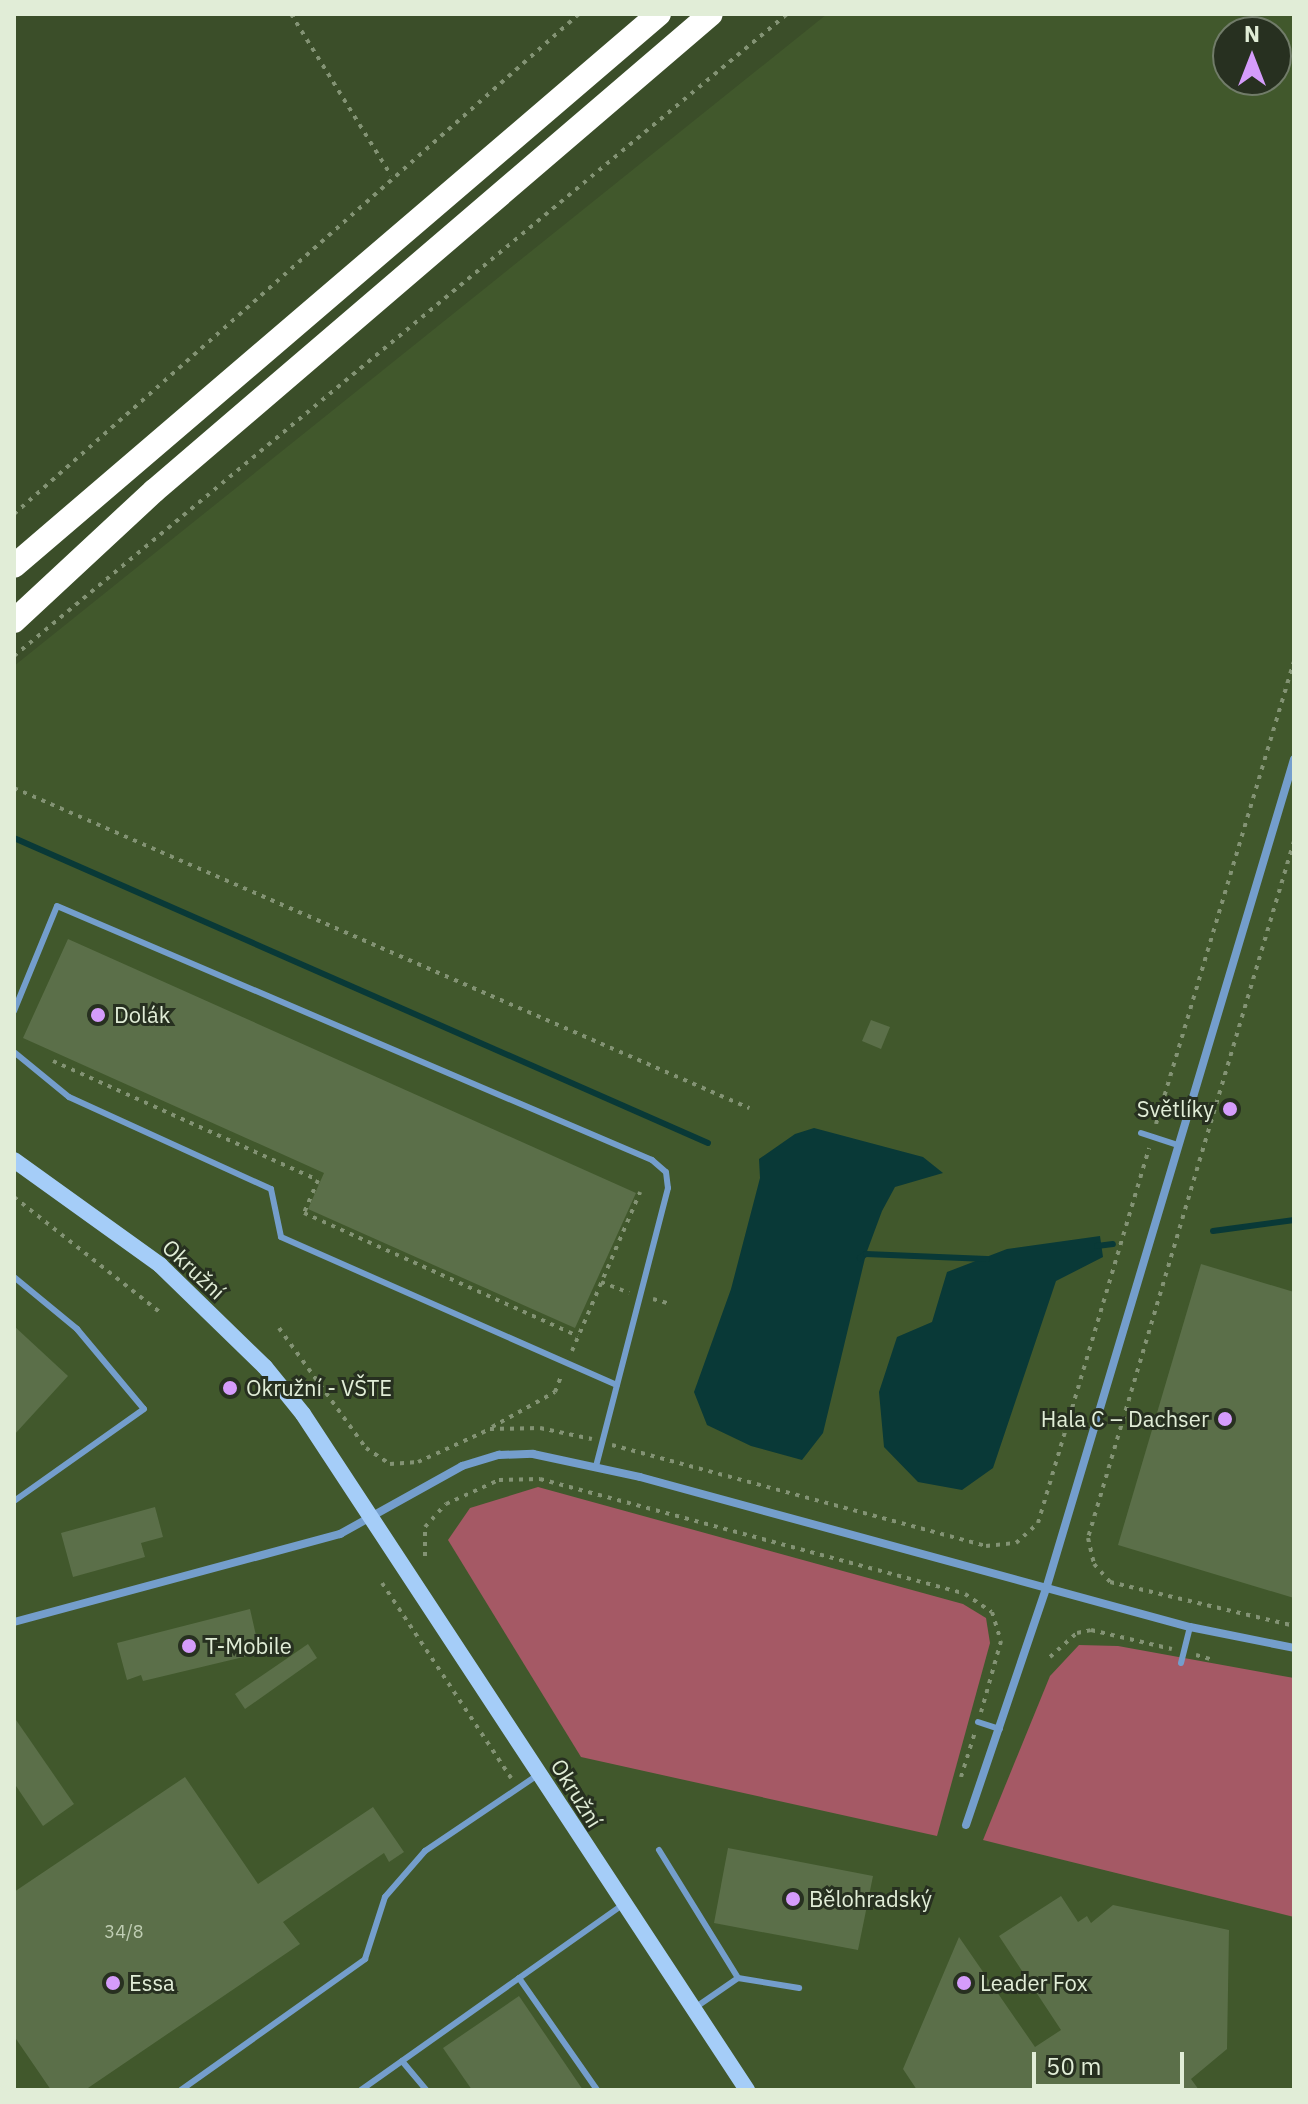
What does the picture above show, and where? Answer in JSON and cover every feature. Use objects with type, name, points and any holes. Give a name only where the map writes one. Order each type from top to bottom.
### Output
[{"type":"highway","points":[[14,566],[659,14]]},
{"type":"highway","points":[[14,621],[154,491],[711,14]]},
{"type":"highway","points":[[14,601],[154,491]]},
{"type":"main road","name":"Okružní","points":[[14,1160],[160,1265],[265,1367],[334,1458],[370,1520],[747,2090]]},
{"type":"street","points":[[966,1825],[1046,1589],[1294,759]]},
{"type":"street","points":[[14,1622],[340,1534],[462,1466],[499,1455],[533,1454],[596,1466],[1190,1627],[1294,1648]]},
{"type":"lane","points":[[14,1011],[57,906],[652,1160],[666,1172],[668,1188],[596,1466]]},
{"type":"lane","points":[[14,1052],[69,1097],[271,1189],[281,1237],[617,1385]]},
{"type":"lane","points":[[1141,1133],[1178,1145]]},
{"type":"lane","points":[[14,1277],[77,1329],[144,1409],[14,1501]]},
{"type":"lane","points":[[1181,1663],[1190,1627]]},
{"type":"lane","points":[[978,1722],[1000,1729]]},
{"type":"lane","points":[[181,2090],[365,1959],[385,1897],[425,1851],[539,1774]]},
{"type":"lane","points":[[659,1850],[738,1978]]},
{"type":"lane","points":[[361,2090],[622,1905]]},
{"type":"lane","points":[[519,1978],[594,2089]]},
{"type":"lane","points":[[693,2009],[738,1978],[799,1988]]},
{"type":"lane","points":[[402,2061],[426,2090]]},
{"type":"path","points":[[291,14],[391,175]]},
{"type":"path","points":[[14,514],[391,175],[579,14]]},
{"type":"path","points":[[14,656],[787,14]]},
{"type":"path","points":[[490,1429],[540,1428],[603,1442],[986,1546],[1016,1543],[1038,1523],[1294,662]]},
{"type":"path","points":[[14,788],[36,802],[749,1108]]},
{"type":"path","points":[[1294,841],[1088,1538],[1094,1564],[1110,1582],[1294,1626]]},
{"type":"path","points":[[53,1061],[318,1180],[304,1213],[578,1336]]},
{"type":"path","points":[[279,1328],[378,1459],[406,1465],[490,1429],[555,1392],[640,1192]]},
{"type":"path","points":[[14,1197],[162,1314]]},
{"type":"path","points":[[425,1556],[425,1527],[446,1504],[488,1483],[530,1478],[965,1594],[992,1612],[1001,1641],[961,1777]]},
{"type":"path","points":[[382,1583],[518,1789]]},
{"type":"path","points":[[1050,1657],[1077,1633],[1091,1630],[1210,1659]]},
{"type":"shaded area","points":[[827,14],[1294,14],[1294,2090],[14,2090],[14,666]]},
{"type":"shaded area","points":[[538,1487],[963,1604],[986,1618],[990,1643],[937,1836],[581,1757],[448,1540],[470,1508]]},
{"type":"shaded area","points":[[1079,1645],[1118,1646],[1294,1678],[1294,1917],[983,1840],[1050,1676]]},
{"type":"water","points":[[814,1128],[923,1157],[943,1173],[895,1187],[882,1211],[866,1254],[823,1433],[802,1460],[751,1446],[707,1425],[694,1392],[731,1289],[760,1178],[759,1159],[795,1134]]},
{"type":"water","points":[[1100,1236],[1103,1257],[1056,1281],[993,1468],[962,1490],[918,1482],[884,1447],[879,1392],[897,1337],[932,1322],[947,1272],[1007,1249]]},
{"type":"building","points":[[68,939],[636,1193],[575,1328],[308,1209],[324,1173],[23,1038]]},
{"type":"building","points":[[871,1020],[890,1027],[881,1049],[862,1041]]},
{"type":"building","name":"Hala C – Dachser","points":[[1201,1264],[1294,1292],[1294,1598],[1118,1545]]},
{"type":"building","points":[[14,1326],[68,1376],[14,1435]]},
{"type":"building","points":[[155,1507],[163,1537],[141,1543],[145,1557],[73,1577],[61,1533]]},
{"type":"building","name":"T-Mobile","points":[[250,1609],[260,1653],[143,1681],[141,1675],[127,1680],[117,1643]]},
{"type":"building","points":[[308,1644],[317,1658],[245,1709],[235,1694]]},
{"type":"building","points":[[14,1717],[74,1804],[43,1826],[14,1783]]},
{"type":"building","name":"Essa","points":[[185,1777],[258,1884],[373,1807],[404,1852],[389,1862],[384,1853],[283,1922],[300,1944],[85,2090],[51,2090],[14,2036],[14,1892]]},
{"type":"building","name":"Bělohradský","points":[[728,1848],[873,1876],[858,1950],[714,1923]]},
{"type":"building","points":[[1061,1896],[1078,1922],[1087,1916],[1091,1923],[1113,1905],[1229,1930],[1227,2049],[1191,2079],[1199,2090],[917,2090],[903,2069],[959,1937],[1035,2047],[1061,2030],[999,1936]]},
{"type":"building","points":[[519,1996],[583,2090],[472,2090],[443,2048]]},
{"type":"waterway","points":[[14,838],[708,1143]]},
{"type":"waterway","points":[[1213,1231],[1294,1220]]},
{"type":"waterway","points":[[1097,1246],[1113,1244]]},
{"type":"waterway","points":[[860,1258],[866,1254],[987,1259]]},
{"type":"place","name":"Dolák","points":[[98,1015]]},
{"type":"place","name":"Světlíky","points":[[1230,1109]]},
{"type":"place","name":"Okružní - VŠTE","points":[[230,1388]]},
{"type":"place","name":"Hala C – Dachser","points":[[1225,1419]]},
{"type":"place","name":"T-Mobile","points":[[189,1646]]},
{"type":"place","name":"Bělohradský","points":[[793,1899]]},
{"type":"place","name":"Essa","points":[[113,1983]]},
{"type":"place","name":"Leader Fox","points":[[964,1983]]}]
